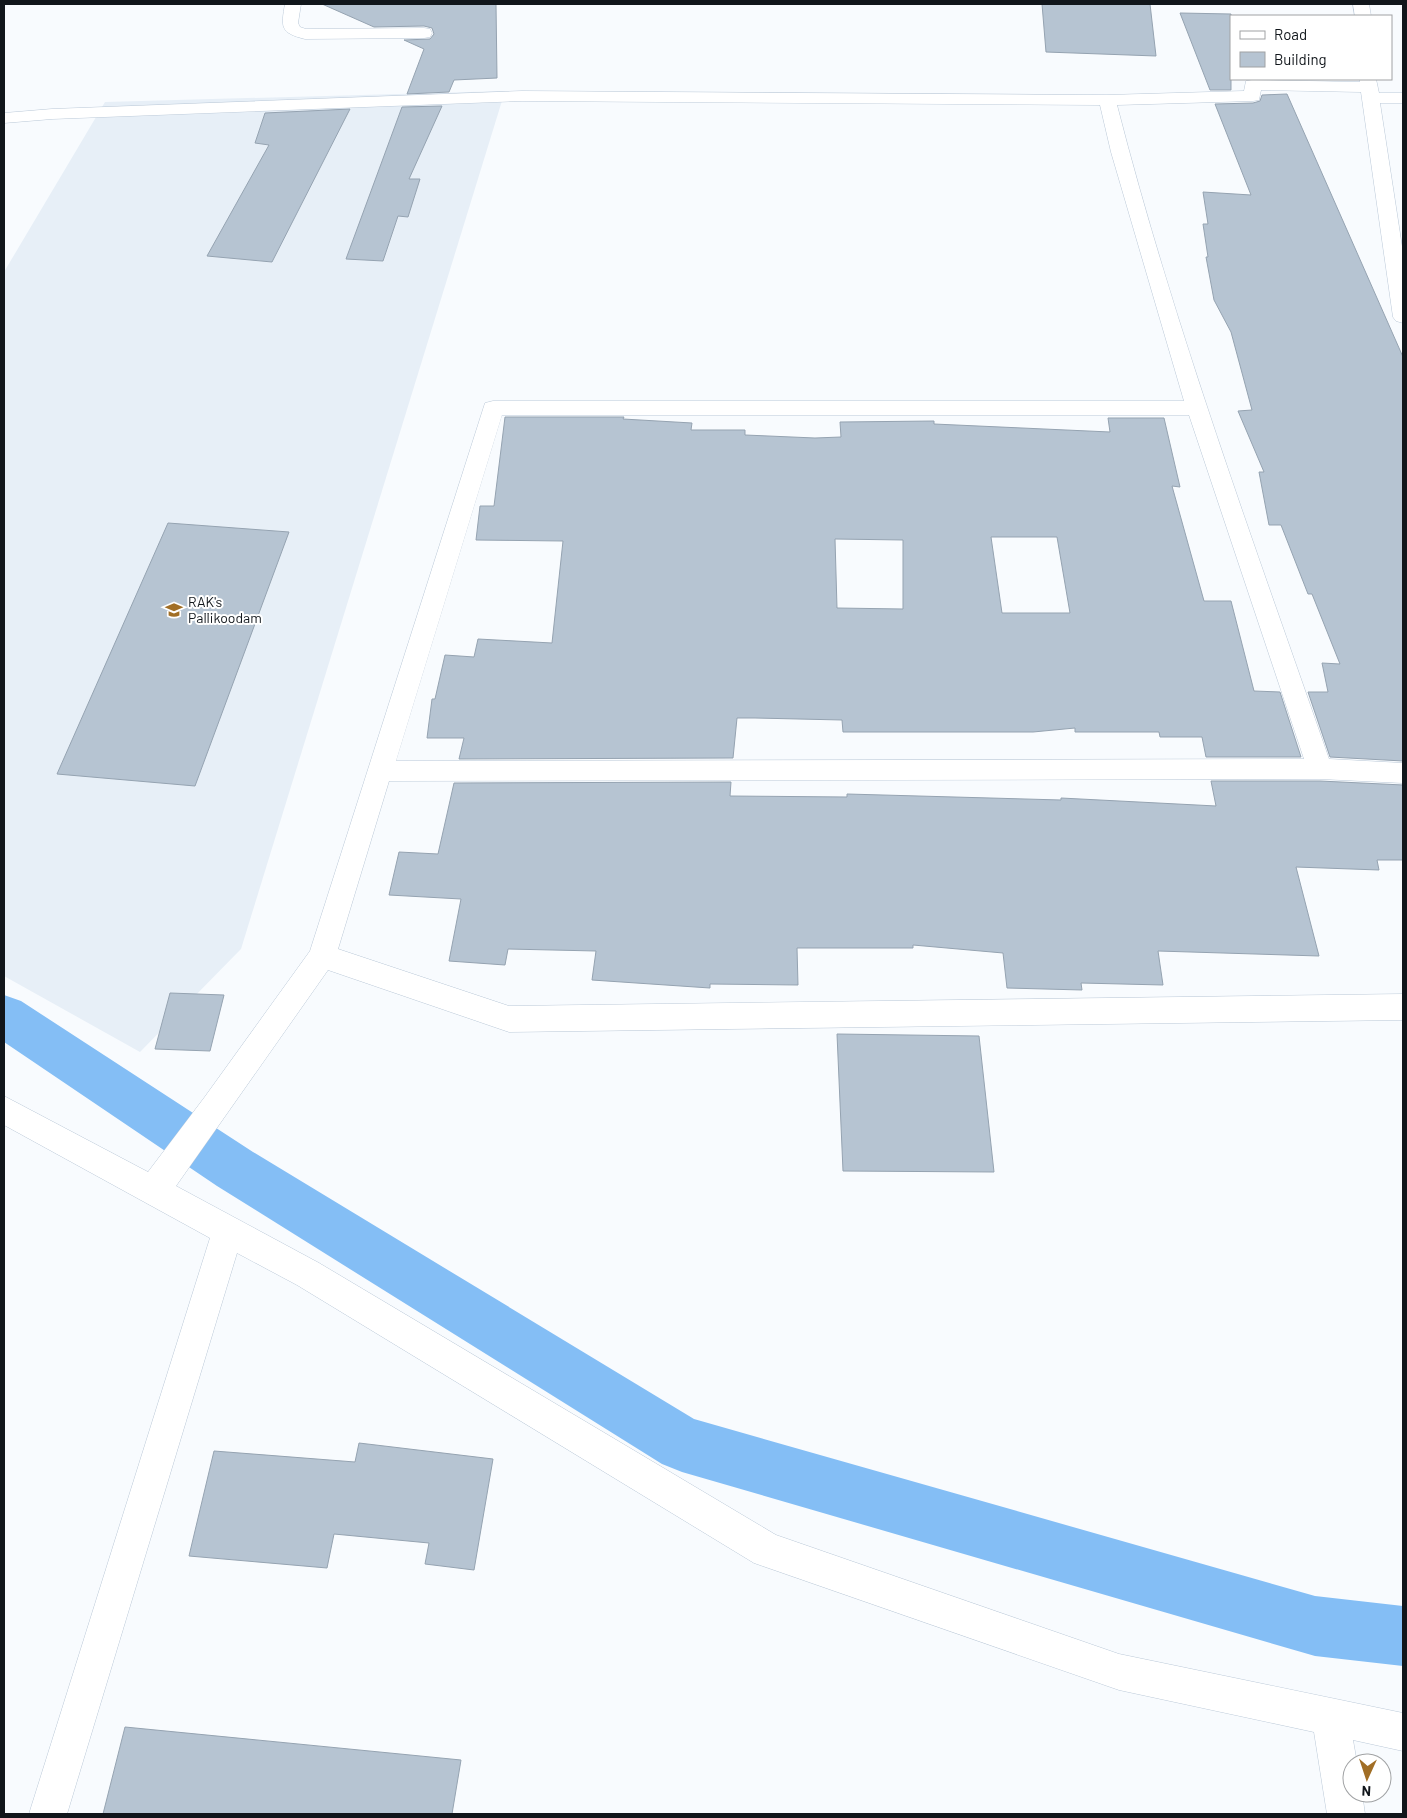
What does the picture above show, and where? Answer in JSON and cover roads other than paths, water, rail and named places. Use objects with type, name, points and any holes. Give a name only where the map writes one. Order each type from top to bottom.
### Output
[{"type":"street","points":[[293,4],[290,23],[293,30],[305,34],[424,33]]},
{"type":"street","points":[[4,118],[52,114],[522,96],[1107,100],[1253,96],[1252,85],[1369,88],[1403,98]]},
{"type":"street","points":[[1369,88],[1403,317]]},
{"type":"street","points":[[1107,100],[1120,152],[1197,408],[1320,769]]},
{"type":"street","points":[[158,1183],[215,1108],[322,956],[493,408],[1197,408]]},
{"type":"street","points":[[379,771],[1320,769],[1403,772]]},
{"type":"street","points":[[322,956],[509,1019],[1403,1007]]},
{"type":"street","points":[[4,1110],[158,1183],[228,1232],[308,1274],[767,1550],[1119,1672],[1403,1732]]},
{"type":"street","points":[[48,1814],[228,1232]]},
{"type":"street","points":[[1330,1717],[1346,1814]]},
{"type":"waterway","points":[[4,1016],[235,1169],[682,1444],[1315,1626],[1403,1636]]},
{"type":"place","name":"RAK's Pallikoodam","points":[[174,610]]}]
